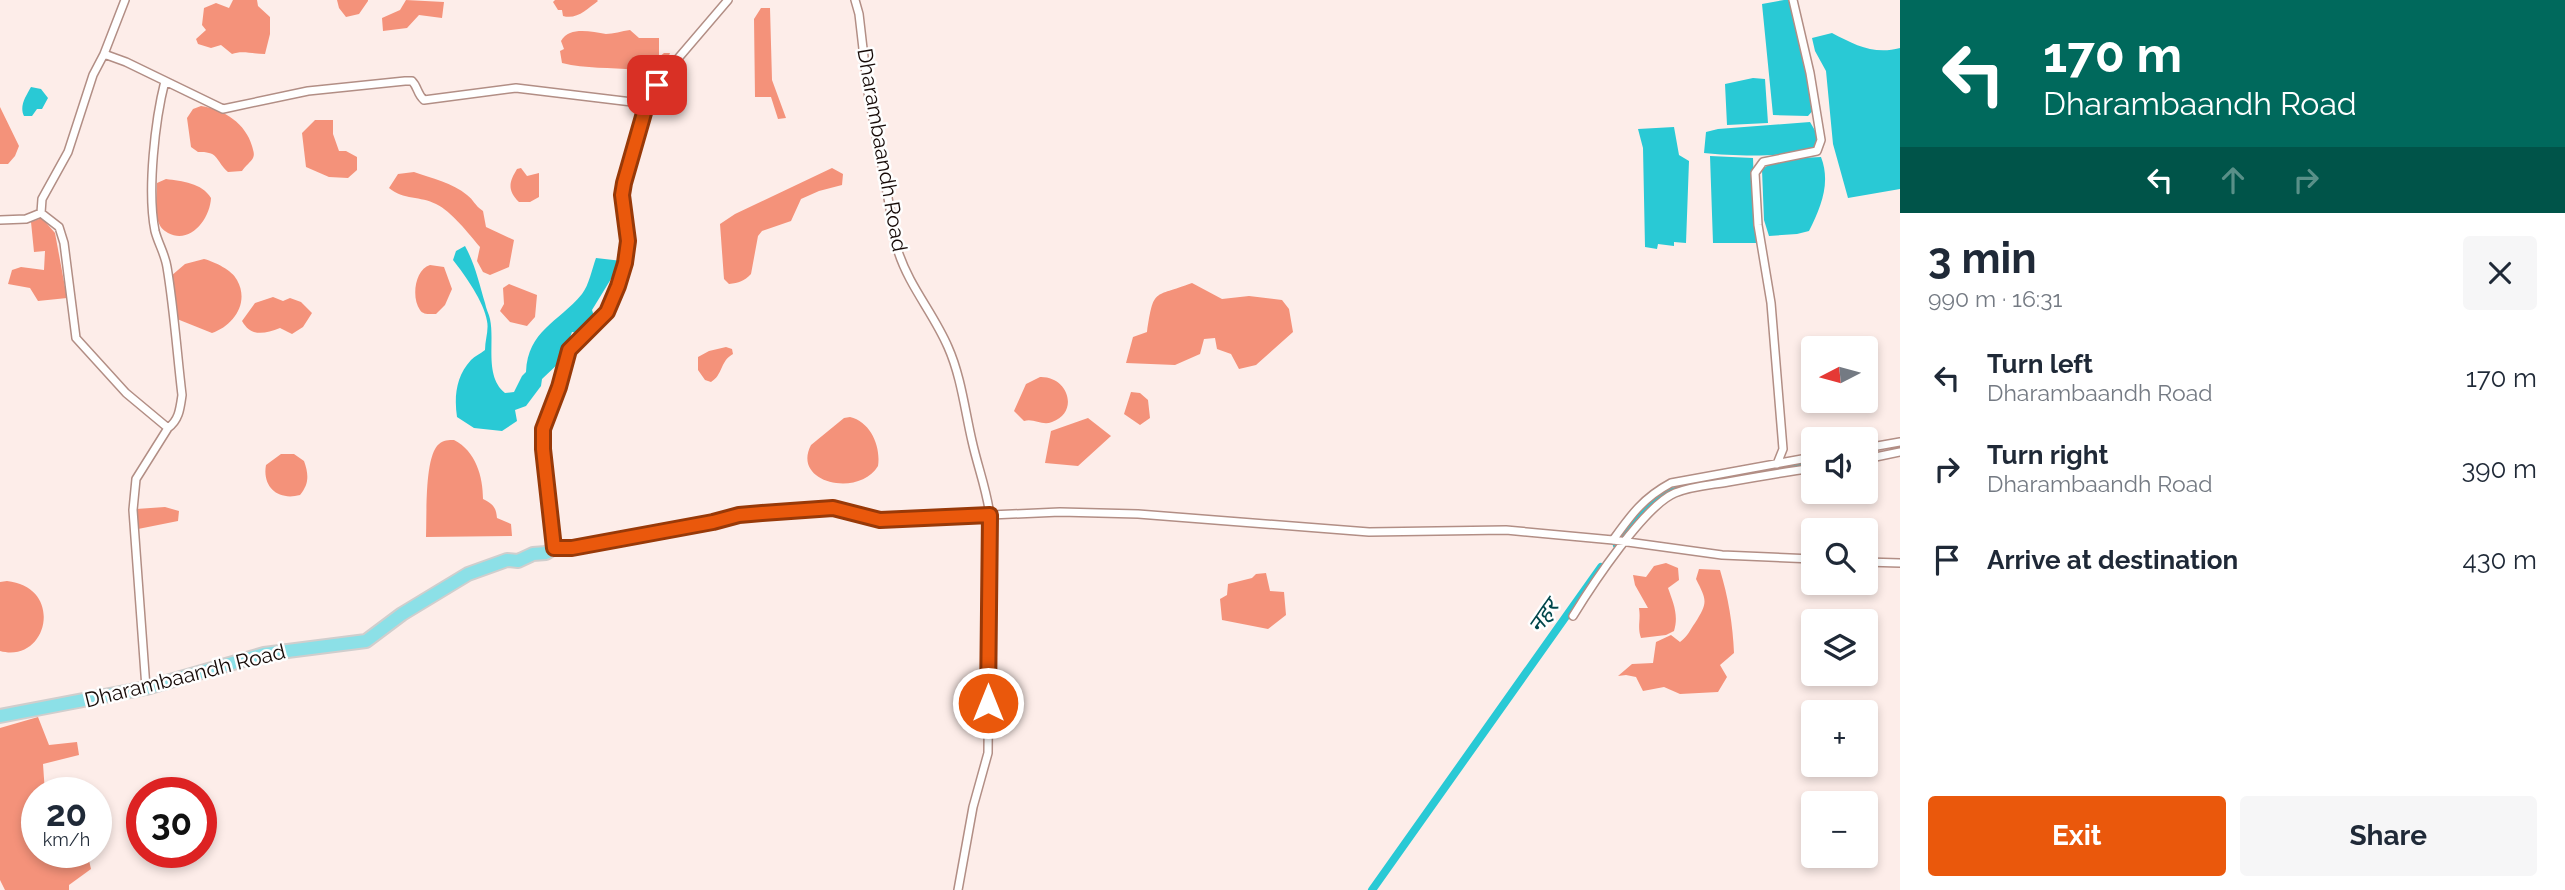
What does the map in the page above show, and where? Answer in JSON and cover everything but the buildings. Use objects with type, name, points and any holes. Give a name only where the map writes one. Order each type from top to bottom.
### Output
[{"type":"main road","name":"Dharambaandh Road","points":[[0,716],[146,688],[264,654],[366,641],[402,614],[468,574],[507,560],[518,561],[533,554],[546,553],[554,548],[572,548],[739,515],[833,508],[880,520],[990,515]]},
{"type":"street","points":[[41,213],[42,199],[68,152],[93,75],[125,0]]},
{"type":"street","points":[[554,548],[543,429],[569,350],[607,312],[622,274],[628,241],[622,195],[648,99],[682,53],[728,0]]},
{"type":"street","name":"Dharambaandh Road","points":[[855,0],[868,92],[895,239],[902,265],[939,328],[953,361],[977,461],[986,487],[990,515]]},
{"type":"street","points":[[1777,464],[1783,449],[1771,303],[1758,225],[1755,173],[1763,162],[1817,151],[1821,140],[1810,73],[1793,0]]},
{"type":"street","points":[[104,54],[223,109],[308,91],[405,81],[412,81],[418,86],[419,96],[424,100],[516,88],[632,102],[648,99]]},
{"type":"street","points":[[146,688],[133,510],[134,484],[168,428],[174,424],[180,411],[182,395],[166,264],[155,232],[153,216],[153,165],[159,105],[165,81]]},
{"type":"street","points":[[0,220],[26,219],[41,213]]},
{"type":"street","points":[[41,213],[59,228],[64,243],[76,338],[126,393],[168,428]]},
{"type":"street","points":[[1878,446],[1900,442]]},
{"type":"street","points":[[1878,457],[1900,452]]},
{"type":"street","points":[[1614,540],[1639,506],[1652,493],[1671,483],[1801,459]]},
{"type":"street","points":[[1573,615],[1651,509],[1676,492],[1801,470]]},
{"type":"street","points":[[958,890],[973,807],[988,753],[990,515],[1060,512],[1138,514],[1369,532],[1506,530],[1614,540],[1723,555],[1801,558]]},
{"type":"street","points":[[1878,563],[1900,564]]},
{"type":"shaded area","points":[[233,0],[257,0],[258,6],[270,17],[270,34],[265,54],[232,54],[221,45],[211,48],[198,44],[196,39],[206,30],[202,25],[204,8],[216,3],[229,8]]},
{"type":"shaded area","points":[[337,0],[368,1],[359,14],[346,17]]},
{"type":"shaded area","points":[[406,0],[444,2],[442,18],[419,15],[407,28],[383,31],[382,18],[400,10]]},
{"type":"shaded area","points":[[598,1],[582,13],[568,17],[563,16],[562,10],[558,10],[553,2]]},
{"type":"shaded area","points":[[761,8],[770,8],[772,80],[786,118],[778,119],[771,97],[755,97],[754,19]]},
{"type":"shaded area","points":[[630,30],[639,38],[659,38],[659,57],[670,53],[667,69],[657,84],[642,79],[635,70],[562,63],[560,51],[564,49],[561,41],[570,33],[581,31],[609,34]]},
{"type":"shaded area","points":[[201,106],[226,114],[245,131],[254,155],[242,171],[228,172],[213,155],[198,152],[191,147],[187,118],[193,109]]},
{"type":"shaded area","points":[[0,107],[19,146],[8,164],[0,164]]},
{"type":"shaded area","points":[[315,120],[333,120],[333,134],[339,151],[346,151],[357,157],[357,170],[348,178],[329,177],[306,167],[302,133]]},
{"type":"shaded area","points":[[521,168],[527,176],[539,173],[539,197],[530,202],[519,202],[511,190],[512,178],[517,169]]},
{"type":"shaded area","points":[[832,168],[843,174],[842,185],[801,199],[791,221],[762,231],[758,236],[751,274],[741,281],[729,284],[724,279],[720,224],[735,214]]},
{"type":"shaded area","points":[[414,172],[442,181],[461,191],[483,211],[486,227],[514,240],[509,267],[490,275],[483,272],[477,261],[480,247],[448,212],[430,202],[394,192],[389,188],[398,174]]},
{"type":"shaded area","points":[[166,179],[197,186],[211,198],[203,221],[184,236],[168,233],[158,221],[157,183]]},
{"type":"shaded area","points":[[42,218],[55,233],[67,298],[38,301],[30,288],[8,284],[12,270],[21,267],[44,270],[45,251],[34,252],[31,222]]},
{"type":"shaded area","points":[[204,259],[231,273],[237,280],[242,297],[233,319],[212,333],[177,319],[171,276],[185,264]]},
{"type":"shaded area","points":[[430,265],[444,267],[452,289],[445,305],[436,314],[421,312],[415,292],[421,272]]},
{"type":"shaded area","points":[[1192,283],[1222,299],[1249,296],[1282,300],[1289,309],[1293,332],[1256,365],[1239,369],[1231,354],[1217,349],[1215,338],[1204,339],[1200,354],[1175,365],[1126,363],[1133,337],[1147,332],[1152,307],[1158,296]]},
{"type":"shaded area","points":[[509,284],[537,295],[535,317],[527,326],[510,322],[500,311],[504,304],[503,288]]},
{"type":"shaded area","points":[[273,297],[283,301],[290,298],[301,302],[312,313],[303,327],[292,334],[280,328],[258,333],[249,330],[242,321],[255,303]]},
{"type":"shaded area","points":[[726,347],[732,349],[733,354],[726,360],[715,379],[711,382],[705,380],[698,370],[698,357]]},
{"type":"shaded area","points":[[1040,377],[1050,378],[1063,388],[1067,395],[1066,411],[1061,417],[1048,423],[1024,421],[1014,411],[1026,384]]},
{"type":"shaded area","points":[[1131,392],[1140,393],[1148,400],[1150,418],[1140,425],[1124,414]]},
{"type":"shaded area","points":[[850,417],[864,424],[873,436],[878,451],[878,466],[869,476],[857,482],[830,482],[818,477],[810,469],[807,458],[811,445],[844,418]]},
{"type":"shaded area","points":[[1088,418],[1111,436],[1078,466],[1045,463],[1051,431]]},
{"type":"shaded area","points":[[454,440],[473,458],[482,482],[483,499],[493,506],[497,518],[511,524],[512,536],[426,537],[427,488],[431,461],[439,444]]},
{"type":"shaded area","points":[[281,454],[294,454],[304,461],[307,479],[300,495],[285,496],[269,486],[265,473],[266,465]]},
{"type":"shaded area","points":[[165,507],[179,511],[178,521],[138,529],[136,509]]},
{"type":"shaded area","points":[[1666,563],[1678,568],[1679,580],[1668,588],[1676,614],[1674,631],[1666,635],[1641,638],[1639,608],[1648,608],[1635,585],[1633,575],[1646,577],[1654,566]]},
{"type":"shaded area","points":[[1699,569],[1720,570],[1723,580],[1734,653],[1720,665],[1727,677],[1718,692],[1680,694],[1664,687],[1643,691],[1636,677],[1618,676],[1632,664],[1653,663],[1656,642],[1671,635],[1680,642],[1687,635],[1704,606],[1704,597],[1696,579]]},
{"type":"shaded area","points":[[1266,573],[1270,591],[1284,592],[1286,615],[1268,629],[1222,620],[1220,599],[1227,595],[1228,584]]},
{"type":"shaded area","points":[[0,582],[25,586],[37,596],[43,609],[39,636],[30,646],[16,652],[0,651]]},
{"type":"shaded area","points":[[38,717],[49,745],[77,742],[79,755],[43,764],[44,777],[21,777],[21,868],[91,868],[69,885],[69,890],[5,890],[0,880],[0,728]]},
{"type":"water","points":[[1793,0],[1815,108],[1808,116],[1773,115],[1762,4]]},
{"type":"water","points":[[1832,33],[1873,49],[1900,48],[1900,189],[1848,198],[1833,144],[1826,71],[1815,51],[1812,38]]},
{"type":"water","points":[[1753,78],[1765,79],[1768,123],[1727,125],[1725,84]]},
{"type":"water","points":[[31,87],[41,89],[48,98],[42,109],[37,109],[32,116],[24,116],[23,105]]},
{"type":"water","points":[[1810,122],[1817,134],[1818,146],[1806,150],[1762,156],[1704,153],[1706,132]]},
{"type":"water","points":[[1674,127],[1679,155],[1689,161],[1686,243],[1674,242],[1674,246],[1658,244],[1657,249],[1645,247],[1643,148],[1638,129]]},
{"type":"water","points":[[1710,156],[1753,158],[1756,243],[1713,243]]},
{"type":"water","points":[[1821,157],[1825,186],[1821,204],[1809,231],[1769,236],[1764,220],[1762,170],[1782,160]]},
{"type":"water","points":[[465,246],[490,319],[494,378],[505,393],[514,392],[526,372],[532,346],[538,337],[582,294],[596,258],[622,261],[592,310],[594,316],[577,333],[572,332],[561,361],[542,379],[541,386],[526,406],[515,410],[517,421],[502,431],[474,428],[457,417],[456,394],[459,380],[471,360],[485,350],[488,328],[478,297],[453,260],[456,251]]},
{"type":"waterway","name":"नहर","points":[[1711,481],[1801,466]]},
{"type":"waterway","name":"नहर","points":[[1617,545],[1656,497],[1675,491]]},
{"type":"waterway","name":"नहर","points":[[1372,890],[1601,567]]},
{"type":"route","points":[[657,85],[648,99],[624,183],[622,195],[628,241],[618,286],[607,312],[573,343],[569,350],[543,429],[554,548],[572,548],[739,515],[810,509],[833,508],[880,520],[990,515],[988,703]]}]
